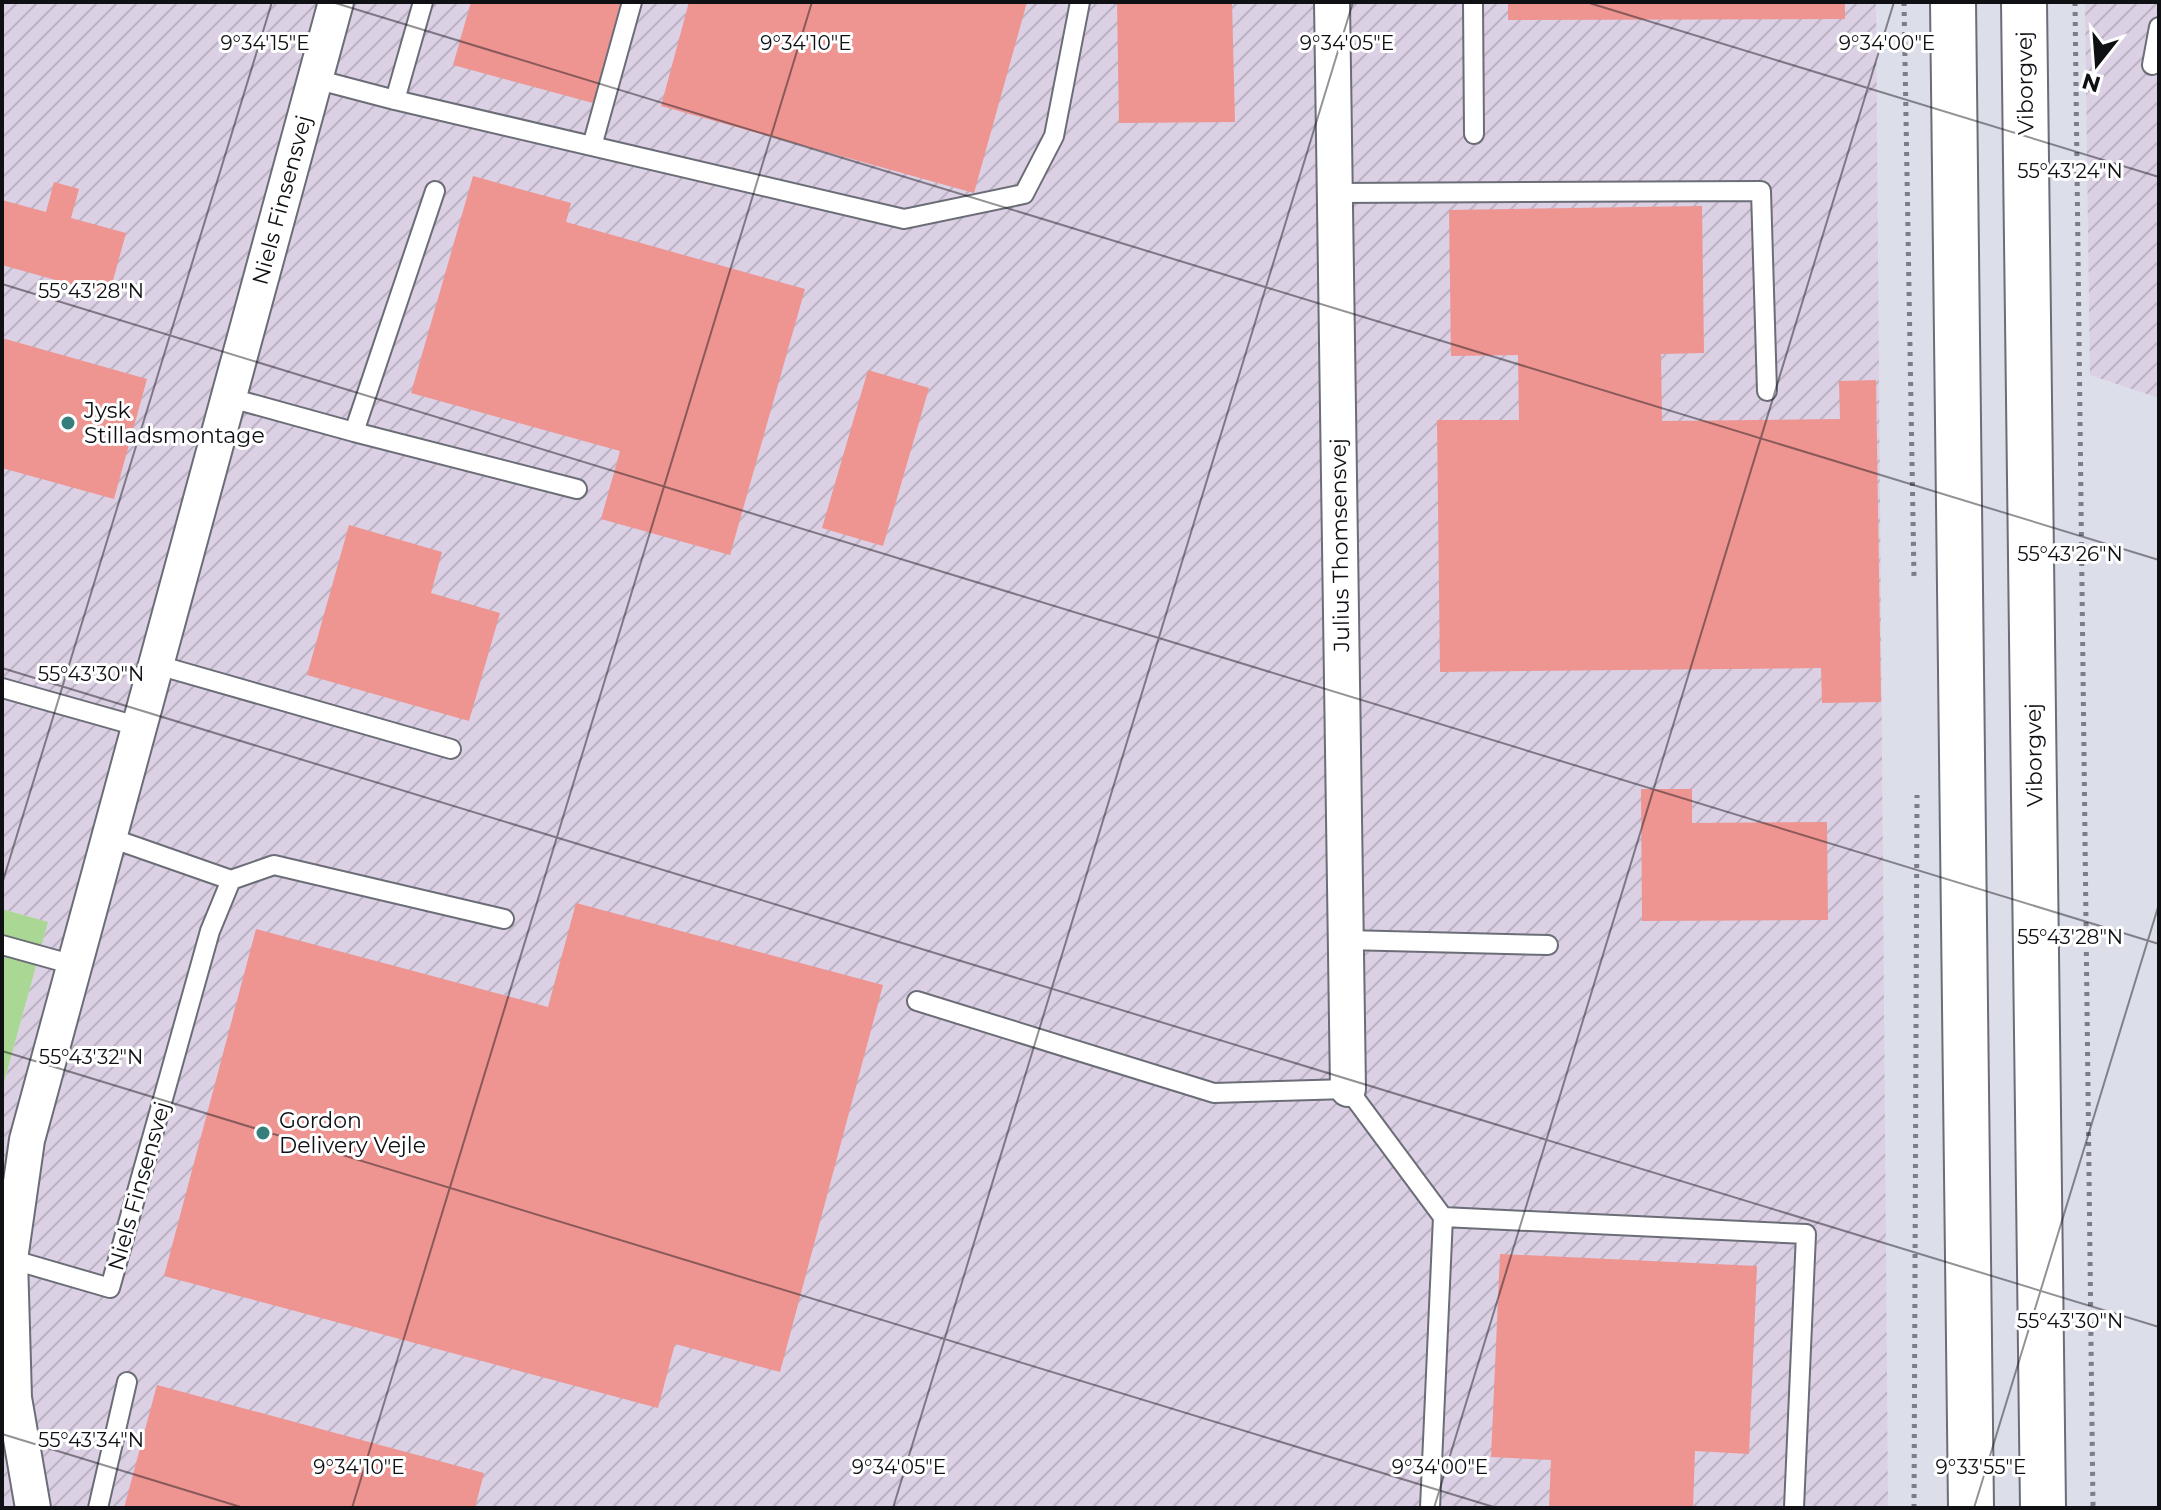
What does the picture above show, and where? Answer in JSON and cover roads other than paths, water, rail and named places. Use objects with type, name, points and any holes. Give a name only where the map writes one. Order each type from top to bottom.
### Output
[{"type":"street","name":"Niels Finsensvej","points":[[33,1508],[14,1398],[10,1259],[27,1140],[336,2]]},
{"type":"street","name":"Julius Thomsensvej","points":[[1332,2],[1348,1089]]},
{"type":"street","points":[[1953,2],[1971,1508]]},
{"type":"street","name":"Viborgvej","points":[[2024,2],[2043,1508]]},
{"type":"lane","points":[[395,100],[423,2]]},
{"type":"lane","points":[[592,146],[632,2]]},
{"type":"lane","points":[[315,79],[904,219],[1024,194],[1054,136],[1080,2]]},
{"type":"lane","points":[[1473,2],[1474,134]]},
{"type":"lane","points":[[2152,65],[2159,27]]},
{"type":"lane","points":[[354,432],[435,191]]},
{"type":"lane","points":[[1335,193],[1761,191],[1767,391]]},
{"type":"lane","points":[[227,397],[577,489]]},
{"type":"lane","points":[[154,664],[451,749]]},
{"type":"lane","points":[[2,688],[137,726]]},
{"type":"lane","points":[[108,837],[231,880],[274,865],[504,919]]},
{"type":"lane","name":"Niels Finsensvej","points":[[10,1259],[110,1288],[210,931],[231,880]]},
{"type":"lane","points":[[1346,940],[1548,945]]},
{"type":"lane","points":[[2,945],[74,965]]},
{"type":"lane","points":[[917,1001],[1214,1093],[1348,1089],[1443,1217],[1430,1508]]},
{"type":"lane","points":[[1443,1217],[1806,1234],[1794,1508]]},
{"type":"lane","points":[[98,1508],[127,1382]]},
{"type":"place","name":"Jysk Stilladsmontage","points":[[68,423]]},
{"type":"place","name":"Gordon Delivery Vejle","points":[[263,1133]]}]
